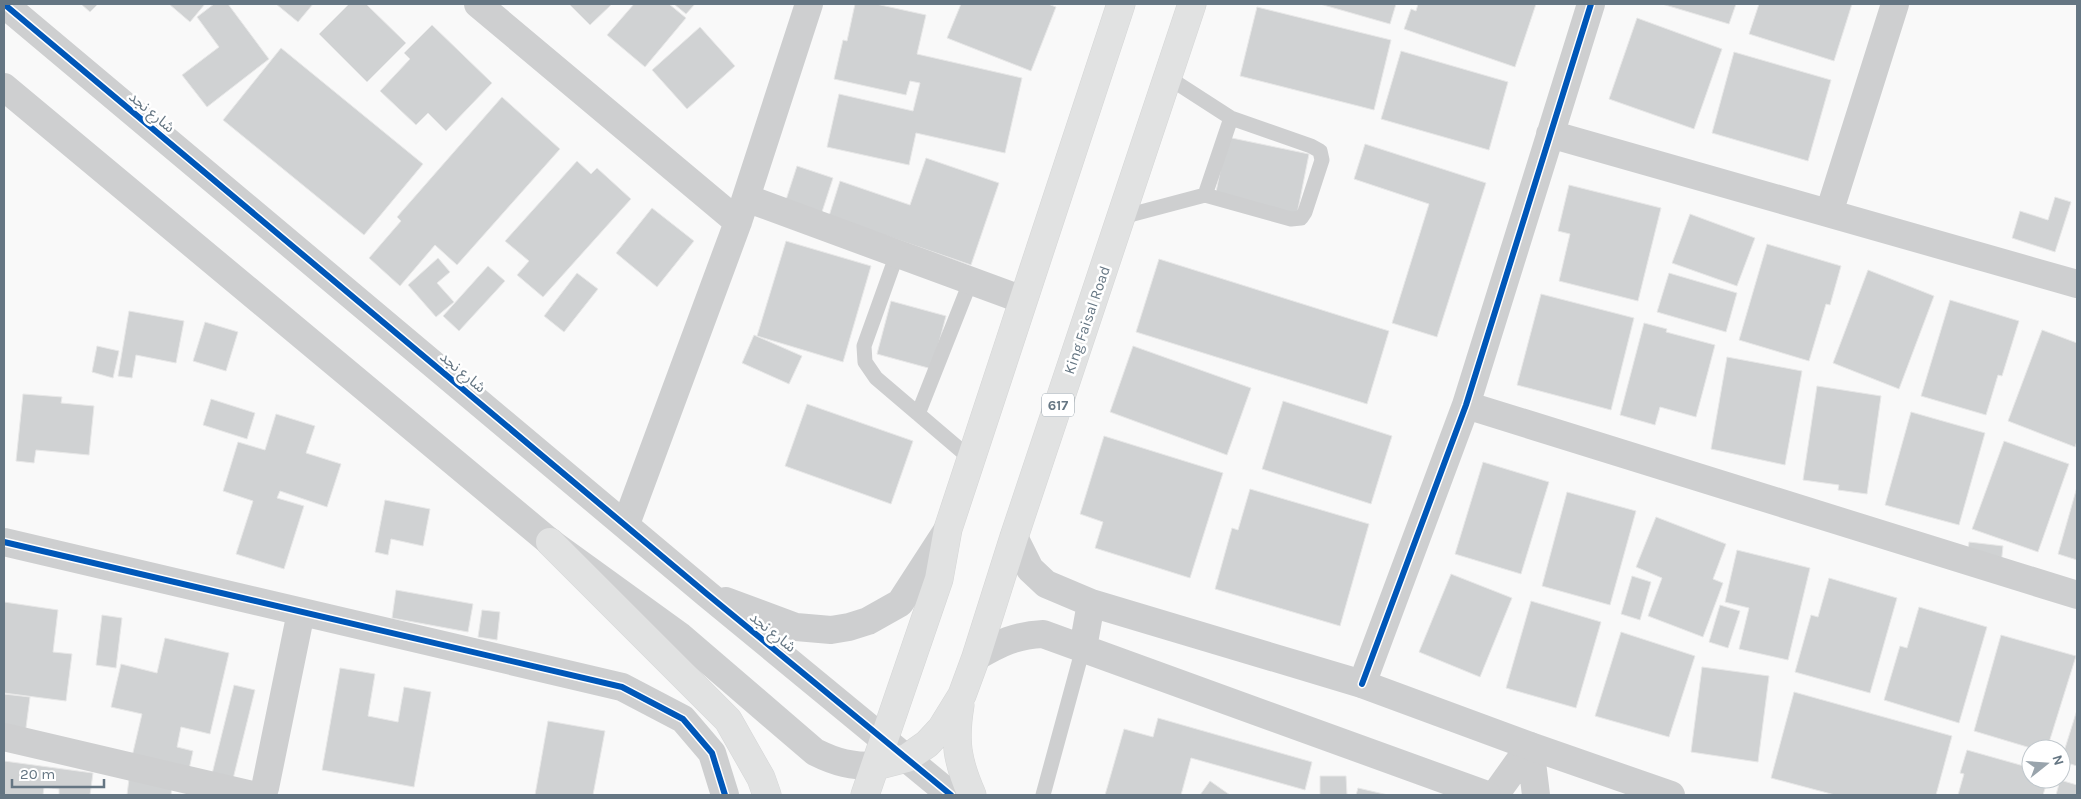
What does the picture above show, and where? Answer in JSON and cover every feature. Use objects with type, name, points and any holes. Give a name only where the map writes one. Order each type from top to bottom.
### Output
[{"type":"main road","points":[[865,795],[938,579],[948,528],[1121,4]]},
{"type":"main road","name":"King Faisal Road","points":[[876,766],[907,758],[926,744],[941,729],[962,694],[976,658],[1014,537],[1169,78],[1192,4]]},
{"type":"main road","points":[[550,542],[728,720],[762,778],[767,795]]},
{"type":"main road","points":[[962,694],[956,730],[957,752],[972,795]]},
{"type":"street","name":"شارع نجد","points":[[4,4],[626,524],[707,594],[951,795]]},
{"type":"street","points":[[478,4],[742,210],[897,254],[1024,300]]},
{"type":"street","points":[[626,524],[742,210],[809,4]]},
{"type":"street","points":[[1362,684],[1466,406],[1591,4]]},
{"type":"street","points":[[1829,214],[1895,4]]},
{"type":"street","points":[[4,87],[550,542],[680,636],[815,752],[834,762],[854,766],[876,766]]},
{"type":"street","points":[[1550,134],[2077,284]]},
{"type":"street","points":[[1466,406],[2077,595]]},
{"type":"street","points":[[707,594],[796,626],[831,630],[848,627],[868,621],[900,603],[948,528]]},
{"type":"street","points":[[1014,537],[1030,569],[1046,584],[1090,603],[1362,684],[1530,746],[1671,795]]},
{"type":"street","points":[[4,542],[622,688],[683,719],[712,753],[725,795]]},
{"type":"street","points":[[1083,648],[1090,603]]},
{"type":"street","points":[[260,795],[265,788],[301,612]]},
{"type":"street","points":[[976,658],[1005,641],[1023,635],[1044,634],[1487,795]]},
{"type":"street","points":[[4,736],[252,795]]},
{"type":"street","points":[[1495,795],[1530,746]]},
{"type":"street","points":[[1530,746],[1536,795]]},
{"type":"lane","points":[[1122,217],[1204,195],[1292,219],[1301,218],[1305,212],[1322,160],[1320,151],[1311,146],[1231,118],[1169,78]]},
{"type":"lane","points":[[1204,195],[1231,118]]},
{"type":"lane","points":[[897,254],[864,346],[865,362],[876,378],[971,459]]},
{"type":"lane","points":[[918,414],[970,280]]},
{"type":"lane","points":[[1043,795],[1083,648]]},
{"type":"building","points":[[81,4],[98,4],[90,12]]},
{"type":"building","points":[[169,4],[205,4],[190,22]]},
{"type":"building","points":[[214,4],[228,4],[269,59],[207,107],[182,75],[219,47],[197,17]]},
{"type":"building","points":[[276,4],[313,4],[298,22]]},
{"type":"building","points":[[349,4],[366,4],[406,43],[367,82],[319,34]]},
{"type":"building","points":[[569,4],[612,4],[590,25]]},
{"type":"building","points":[[634,4],[669,4],[686,18],[645,67],[607,35]]},
{"type":"building","points":[[674,4],[695,4],[686,14]]},
{"type":"building","points":[[855,4],[876,4],[926,15],[917,54],[1022,78],[1005,153],[916,133],[909,165],[827,147],[839,94],[913,111],[920,83],[910,81],[906,95],[834,79],[843,40],[847,41]]},
{"type":"building","points":[[961,4],[1048,4],[1056,7],[1031,71],[947,38]]},
{"type":"building","points":[[1320,4],[1396,4],[1390,24]]},
{"type":"building","points":[[1418,4],[1536,4],[1515,67],[1404,29],[1411,9],[1416,11]]},
{"type":"building","points":[[1662,4],[1736,4],[1729,24]]},
{"type":"building","points":[[1759,4],[1852,4],[1834,61],[1749,34]]},
{"type":"building","points":[[1257,7],[1391,40],[1374,110],[1240,76]]},
{"type":"building","points":[[1637,18],[1722,49],[1694,129],[1609,99]]},
{"type":"building","points":[[432,25],[492,83],[446,131],[428,113],[416,125],[380,91],[410,59],[404,53]]},
{"type":"building","points":[[700,27],[735,66],[687,109],[652,70]]},
{"type":"building","points":[[281,48],[423,164],[364,235],[223,120]]},
{"type":"building","points":[[1401,51],[1508,82],[1489,150],[1381,119]]},
{"type":"building","points":[[1734,52],[1831,80],[1808,161],[1712,133]]},
{"type":"building","points":[[502,97],[560,149],[457,265],[435,245],[400,286],[369,258],[401,221],[397,217]]},
{"type":"building","points":[[1227,137],[1309,154],[1297,214],[1215,197]]},
{"type":"building","points":[[1365,144],[1486,183],[1437,337],[1392,323],[1429,204],[1354,179]]},
{"type":"building","points":[[926,158],[999,183],[971,265],[829,216],[840,181],[910,205]]},
{"type":"building","points":[[577,161],[591,174],[597,168],[631,199],[543,297],[517,275],[529,261],[505,241]]},
{"type":"building","points":[[797,166],[833,178],[820,218],[784,206]]},
{"type":"building","points":[[1569,185],[1661,208],[1638,301],[1559,281],[1570,234],[1558,231]]},
{"type":"building","points":[[2055,197],[2071,202],[2055,252],[2012,238],[2020,211],[2048,220]]},
{"type":"building","points":[[652,208],[694,241],[657,287],[616,253]]},
{"type":"building","points":[[1690,214],[1755,238],[1737,286],[1672,263]]},
{"type":"building","points":[[786,241],[871,266],[843,362],[757,336]]},
{"type":"building","points":[[1767,244],[1841,266],[1830,305],[1826,304],[1809,361],[1739,340]]},
{"type":"building","points":[[438,258],[450,272],[437,283],[454,302],[436,317],[408,285]]},
{"type":"building","points":[[1159,259],[1389,331],[1367,404],[1136,332]]},
{"type":"building","points":[[488,266],[505,281],[459,331],[443,316]]},
{"type":"building","points":[[1868,270],[1934,296],[1899,389],[1833,363]]},
{"type":"building","points":[[577,273],[598,289],[564,332],[544,316]]},
{"type":"building","points":[[1669,273],[1737,293],[1726,332],[1657,312]]},
{"type":"building","points":[[1541,294],[1634,318],[1611,410],[1517,385]]},
{"type":"building","points":[[1950,300],[2019,321],[2002,376],[1998,375],[1986,415],[1921,396]]},
{"type":"building","points":[[891,301],[946,316],[932,369],[877,354]]},
{"type":"building","points":[[129,311],[184,321],[176,363],[136,355],[132,378],[118,376]]},
{"type":"building","points":[[205,322],[238,332],[226,371],[193,361]]},
{"type":"building","points":[[1644,323],[1667,329],[1666,332],[1715,345],[1696,417],[1660,407],[1655,425],[1620,415]]},
{"type":"building","points":[[2042,330],[2077,343],[2077,441],[2075,447],[2008,421]]},
{"type":"building","points":[[754,335],[802,356],[789,384],[742,363]]},
{"type":"building","points":[[97,346],[119,351],[113,378],[92,372]]},
{"type":"building","points":[[1133,346],[1251,388],[1227,455],[1110,412]]},
{"type":"building","points":[[1727,357],[1802,371],[1785,465],[1711,449]]},
{"type":"building","points":[[1817,386],[1881,396],[1867,494],[1838,490],[1839,485],[1803,480]]},
{"type":"building","points":[[23,394],[62,397],[61,403],[94,406],[89,455],[36,450],[34,463],[16,461]]},
{"type":"building","points":[[211,399],[255,413],[247,439],[203,425]]},
{"type":"building","points":[[1283,401],[1392,436],[1371,504],[1262,469]]},
{"type":"building","points":[[807,404],[913,441],[891,504],[785,466]]},
{"type":"building","points":[[1911,412],[1985,433],[1959,525],[1885,505]]},
{"type":"building","points":[[276,414],[315,426],[306,453],[341,464],[327,507],[280,491],[277,498],[304,506],[284,569],[236,554],[253,501],[223,491],[238,442],[265,450]]},
{"type":"building","points":[[1104,436],[1223,473],[1190,578],[1095,548],[1103,522],[1080,514]]},
{"type":"building","points":[[2004,441],[2069,464],[2038,552],[1972,529]]},
{"type":"building","points":[[1483,462],[1549,482],[1521,574],[1455,554]]},
{"type":"building","points":[[2077,487],[2077,560],[2058,554]]},
{"type":"building","points":[[1250,489],[1369,524],[1340,626],[1215,589],[1232,528],[1238,530]]},
{"type":"building","points":[[1567,492],[1636,511],[1610,605],[1542,586]]},
{"type":"building","points":[[385,500],[430,509],[423,546],[391,539],[388,555],[375,552]]},
{"type":"building","points":[[1656,517],[1726,544],[1713,579],[1723,583],[1703,637],[1648,616],[1662,578],[1636,567]]},
{"type":"building","points":[[1969,542],[2003,546],[2001,565],[1967,561]]},
{"type":"building","points":[[1737,550],[1810,568],[1788,660],[1739,649],[1749,608],[1725,602]]},
{"type":"building","points":[[1451,574],[1512,598],[1480,677],[1419,652]]},
{"type":"building","points":[[1632,576],[1651,582],[1640,620],[1621,614]]},
{"type":"building","points":[[1829,578],[1897,598],[1870,693],[1795,672],[1811,615],[1818,617]]},
{"type":"building","points":[[396,590],[473,604],[468,632],[392,618]]},
{"type":"building","points":[[1531,601],[1601,622],[1576,708],[1506,688]]},
{"type":"building","points":[[4,602],[58,610],[53,652],[72,654],[66,701],[4,693]]},
{"type":"building","points":[[1720,605],[1740,611],[1728,648],[1709,642]]},
{"type":"building","points":[[1919,607],[1987,627],[1959,723],[1884,700],[1900,646],[1907,648]]},
{"type":"building","points":[[482,610],[500,612],[497,640],[478,637]]},
{"type":"building","points":[[102,615],[122,618],[116,668],[96,665]]},
{"type":"building","points":[[1621,632],[1695,656],[1669,737],[1595,716]]},
{"type":"building","points":[[2001,635],[2076,656],[2050,739],[2021,739],[2021,745],[1974,731]]},
{"type":"building","points":[[165,638],[229,653],[210,734],[181,727],[177,747],[193,751],[188,774],[131,761],[142,714],[111,707],[121,664],[157,673]]},
{"type":"building","points":[[1702,667],[1769,676],[1758,762],[1691,752]]},
{"type":"building","points":[[340,668],[375,674],[368,716],[398,722],[404,687],[431,692],[414,787],[322,770]]},
{"type":"building","points":[[234,685],[255,690],[233,779],[212,774]]},
{"type":"building","points":[[1794,692],[1952,736],[1936,795],[1835,795],[1771,778]]},
{"type":"building","points":[[4,694],[30,697],[25,735],[4,732]]},
{"type":"building","points":[[2077,710],[2077,766],[2071,764],[2071,739],[2068,739]]},
{"type":"building","points":[[1158,718],[1312,762],[1305,790],[1191,758],[1181,795],[1105,795],[1124,729],[1153,737]]},
{"type":"building","points":[[548,721],[605,731],[593,795],[535,795]]},
{"type":"building","points":[[1967,750],[2021,765],[2021,789],[2045,789],[2043,795],[1958,795],[1964,774],[1960,773]]},
{"type":"building","points":[[4,761],[93,773],[90,795],[59,795],[59,789],[44,787],[43,795],[4,795]]},
{"type":"building","points":[[1320,776],[1346,776],[1347,795],[1320,795]]},
{"type":"building","points":[[129,779],[172,786],[171,795],[127,795]]},
{"type":"building","points":[[1210,781],[1230,795],[1200,795]]},
{"type":"building","points":[[2071,783],[2077,785],[2077,795],[2056,795],[2058,789],[2071,789]]},
{"type":"building","points":[[1358,788],[1388,795],[1356,795]]},
{"type":"cycle path","points":[[4,4],[707,594],[951,795]]},
{"type":"cycle path","points":[[1362,684],[1466,405],[1591,4]]},
{"type":"cycle path","points":[[4,542],[622,687],[683,719],[712,753],[725,795]]}]
